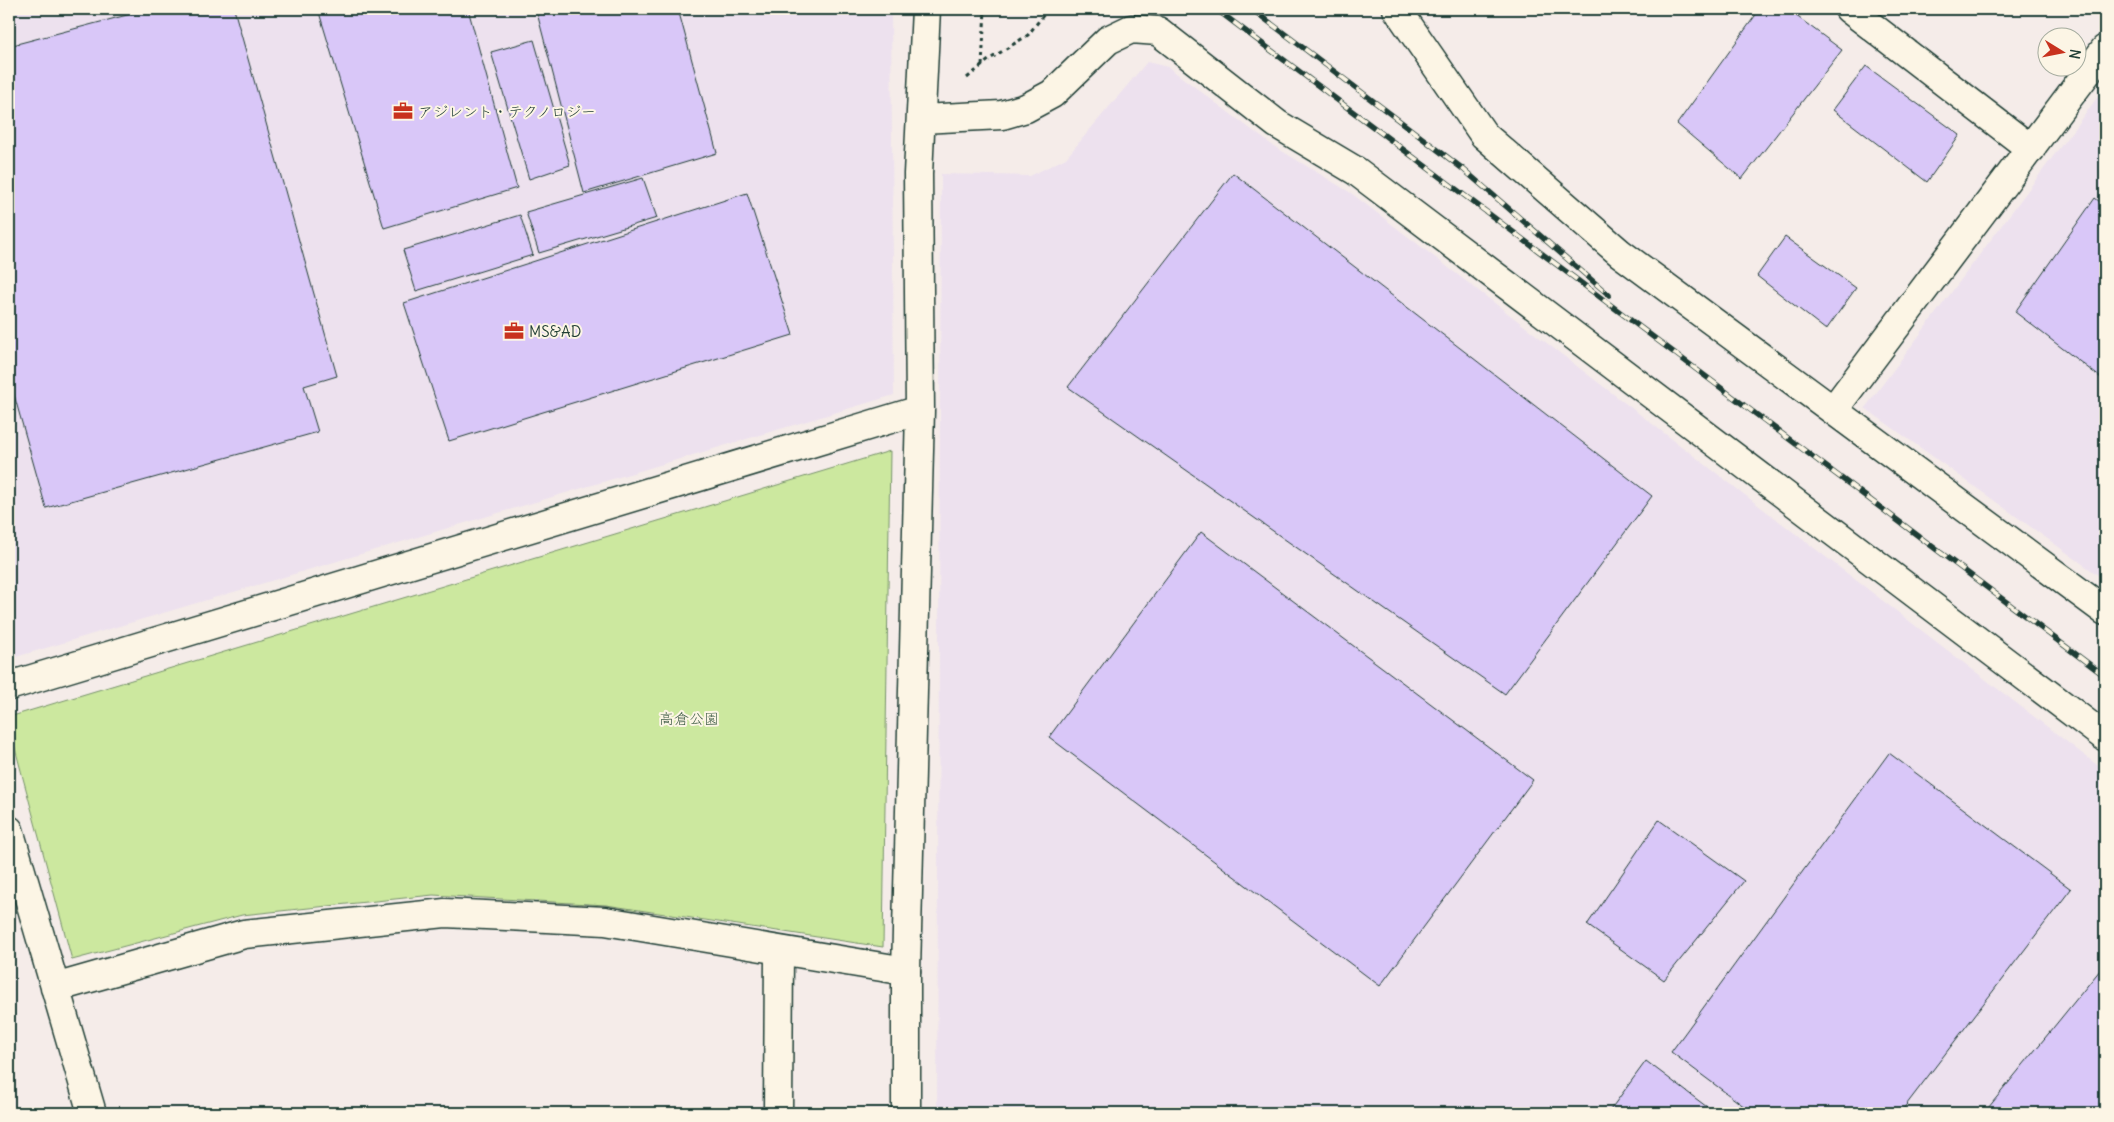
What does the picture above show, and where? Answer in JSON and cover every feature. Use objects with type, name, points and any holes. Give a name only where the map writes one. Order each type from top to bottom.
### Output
[{"type":"street","points":[[906,1113],[906,971],[920,410],[918,174],[926,9]]},
{"type":"street","points":[[1397,9],[1484,135],[1620,253],[1834,409],[2105,611]]},
{"type":"street","points":[[1849,9],[2031,149]]},
{"type":"street","points":[[921,119],[1002,115],[1026,108],[1052,94],[1108,40],[1131,29],[1158,31],[1277,124],[1356,171],[2105,737]]},
{"type":"street","points":[[1834,409],[2105,49]]},
{"type":"street","points":[[9,686],[920,410]]},
{"type":"street","points":[[9,830],[92,1113]]},
{"type":"street","points":[[55,988],[244,934],[445,913],[605,921],[906,971]]},
{"type":"street","points":[[778,1113],[779,951]]},
{"type":"path","points":[[982,66],[984,9]]},
{"type":"path","points":[[966,78],[1028,35],[1048,9]]},
{"type":"shaded area","points":[[9,9],[891,9],[894,395],[9,659]]},
{"type":"shaded area","points":[[1147,62],[1168,67],[1272,145],[1351,193],[2105,771],[2105,1113],[937,1113],[941,174],[1030,176],[1066,158]]},
{"type":"shaded area","points":[[2105,87],[2105,580],[1865,408]]},
{"type":"green space","name":"高倉公園","points":[[890,451],[883,947],[606,905],[433,895],[242,915],[72,960],[9,726],[9,717]]},
{"type":"building","points":[[150,9],[234,9],[337,376],[304,386],[318,432],[46,508],[9,377],[9,46]]},
{"type":"building","points":[[318,9],[468,9],[517,188],[384,228]]},
{"type":"building","points":[[536,9],[678,9],[717,153],[584,193]]},
{"type":"building","points":[[1760,9],[1787,9],[1842,50],[1742,179],[1677,124]]},
{"type":"building","points":[[534,40],[570,165],[529,179],[491,52]]},
{"type":"building","points":[[1866,66],[1960,135],[1927,182],[1833,110]]},
{"type":"building","points":[[1233,173],[1652,496],[1505,694],[1068,387]]},
{"type":"building","points":[[643,178],[657,218],[539,253],[526,212]]},
{"type":"building","points":[[747,193],[793,335],[449,441],[404,303]]},
{"type":"building","points":[[2095,198],[2105,206],[2105,381],[2015,312]]},
{"type":"building","points":[[520,215],[533,255],[416,291],[403,250]]},
{"type":"building","points":[[1785,237],[1856,288],[1826,330],[1757,276]]},
{"type":"building","points":[[1201,532],[1533,780],[1380,986],[1049,737]]},
{"type":"building","points":[[1889,753],[2071,889],[1900,1113],[1753,1113],[1671,1052]]},
{"type":"building","points":[[1659,820],[1744,881],[1664,980],[1587,925]]},
{"type":"building","points":[[2105,964],[2105,1113],[1984,1113]]},
{"type":"building","points":[[1646,1061],[1715,1113],[1608,1113]]},
{"type":"railway","points":[[1216,9],[2105,676]]},
{"type":"railway","points":[[1252,9],[1463,169],[1609,295]]},
{"type":"place","name":"アジレント・テクノロジー","points":[[403,111]]},
{"type":"place","name":"MS&AD","points":[[514,331]]}]
